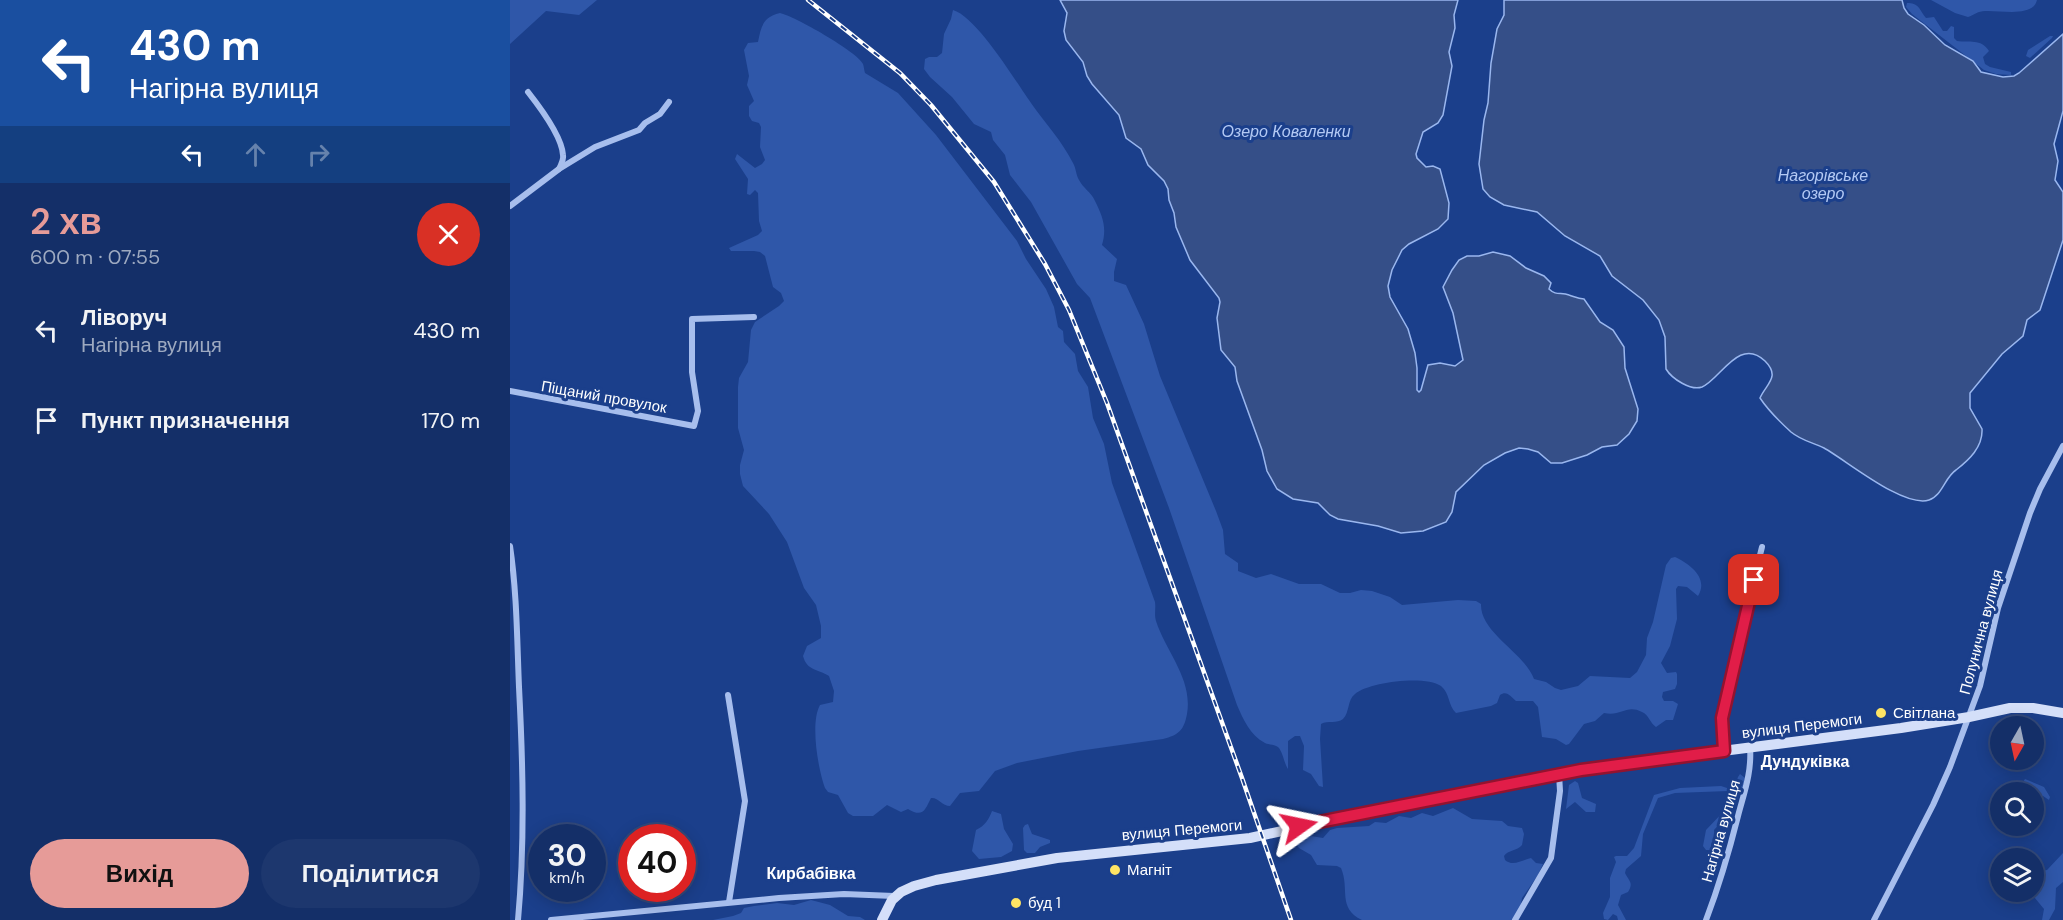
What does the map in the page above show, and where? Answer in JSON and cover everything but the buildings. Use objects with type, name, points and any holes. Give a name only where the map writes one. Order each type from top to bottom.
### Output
[{"type":"street","points":[[528,92],[555,132],[564,155],[559,169]]},
{"type":"street","points":[[510,206],[559,169],[600,144],[636,132],[660,114],[669,102]]},
{"type":"street","name":"Піщаний провулок","points":[[510,391],[693,426],[698,411],[692,372],[692,319],[754,317]]},
{"type":"street","name":"Полунична вулиця","points":[[1874,920],[1938,795],[1969,717],[1983,674],[1998,608],[2027,522],[2036,497],[2063,446]]},
{"type":"street","points":[[510,546],[515,595],[521,719],[522,839],[518,920]]},
{"type":"street","points":[[1724,751],[1722,718],[1762,547]]},
{"type":"street","points":[[728,695],[745,796],[729,902]]},
{"type":"street","name":"вулиця Перемоги","points":[[551,920],[729,902],[844,894],[896,896],[921,883],[972,873],[1078,855],[1250,838],[1559,774],[1646,760],[1901,728],[2017,707],[2063,713]]},
{"type":"street","name":"Нагірна вулиця","points":[[1707,920],[1728,857],[1749,778],[1749,747]]},
{"type":"street","points":[[1515,920],[1551,858],[1560,788],[1559,774]]},
{"type":"street","points":[[882,920],[896,896]]},
{"type":"shaded area","points":[[510,0],[597,0],[579,15],[546,11],[510,44]]},
{"type":"shaded area","points":[[1931,0],[2037,0],[2034,6],[2023,11],[1983,11],[1968,17]]},
{"type":"shaded area","points":[[1907,3],[1917,5],[1926,18],[1934,17],[1943,31],[1947,31],[1951,26],[1954,27],[1954,38],[1957,41],[1982,44],[1989,51],[1983,57],[1985,64],[2011,72],[2011,75],[1984,70],[1912,14],[1906,7]]},
{"type":"shaded area","points":[[953,10],[963,15],[995,51],[1064,147],[1079,180],[1095,201],[1103,223],[1102,245],[1117,259],[1114,281],[1126,285],[1144,324],[1160,376],[1223,530],[1225,554],[1238,563],[1238,571],[1256,578],[1271,574],[1299,584],[1321,584],[1340,593],[1372,591],[1390,597],[1402,605],[1458,600],[1476,601],[1481,604],[1483,614],[1495,634],[1522,660],[1534,679],[1561,690],[1578,686],[1590,676],[1630,678],[1637,672],[1646,655],[1647,638],[1666,565],[1671,558],[1675,557],[1696,572],[1700,578],[1701,589],[1698,596],[1687,587],[1678,586],[1676,589],[1677,619],[1670,646],[1661,663],[1667,673],[1676,672],[1677,674],[1675,689],[1663,692],[1662,697],[1664,701],[1673,701],[1678,704],[1673,720],[1666,720],[1656,727],[1644,713],[1636,710],[1604,713],[1595,721],[1584,724],[1566,745],[1556,739],[1542,737],[1538,707],[1533,701],[1516,701],[1505,693],[1500,695],[1497,703],[1491,706],[1456,713],[1441,686],[1423,681],[1397,681],[1362,690],[1352,697],[1343,719],[1321,724],[1323,787],[1319,786],[1311,774],[1303,770],[1304,746],[1300,736],[1295,736],[1288,741],[1288,769],[1280,749],[1255,736],[1237,705],[1169,508],[1090,298],[1077,284],[1031,202],[1010,175],[1005,155],[993,140],[991,132],[974,124],[952,97],[924,69],[925,59],[937,57],[942,53],[944,34]]},
{"type":"shaded area","points":[[780,13],[825,35],[850,51],[859,58],[865,73],[898,93],[936,135],[1017,241],[1046,289],[1054,307],[1058,327],[1063,331],[1064,342],[1075,354],[1078,371],[1088,387],[1093,418],[1104,444],[1112,483],[1155,602],[1156,621],[1178,666],[1186,689],[1188,701],[1186,720],[1180,731],[1173,736],[1017,763],[995,771],[979,791],[960,793],[950,806],[931,798],[920,813],[908,809],[901,812],[887,805],[873,816],[853,816],[848,813],[838,795],[828,792],[825,788],[818,758],[816,723],[820,705],[833,702],[834,691],[829,676],[810,667],[803,656],[807,646],[821,638],[816,605],[804,588],[787,542],[769,514],[743,486],[740,474],[744,450],[738,428],[738,387],[739,378],[748,362],[751,330],[755,322],[784,301],[781,293],[773,287],[765,256],[760,252],[731,251],[729,248],[762,231],[759,221],[758,193],[755,190],[750,195],[747,194],[748,179],[735,159],[737,154],[755,168],[765,160],[760,147],[761,127],[749,116],[749,106],[754,101],[747,85],[749,76],[744,50],[748,43],[758,42],[766,20]]},
{"type":"shaded area","points":[[2053,36],[2030,58],[2026,56],[2028,50]]},
{"type":"shaded area","points":[[1740,774],[1745,778],[1743,788],[1735,793],[1730,818],[1722,821],[1714,830],[1715,839],[1725,843],[1722,850],[1706,850],[1703,846],[1706,830],[1726,809]]},
{"type":"shaded area","points":[[1575,781],[1578,783],[1582,798],[1596,804],[1595,812],[1586,812],[1575,802],[1566,809],[1569,785]]},
{"type":"shaded area","points":[[1721,786],[1727,788],[1728,791],[1675,793],[1658,798],[1643,834],[1641,856],[1626,869],[1625,873],[1631,886],[1628,892],[1621,895],[1618,905],[1626,920],[1618,920],[1613,914],[1608,920],[1604,919],[1603,913],[1610,897],[1610,878],[1616,862],[1614,857],[1627,856],[1634,848],[1654,795],[1680,788]]},
{"type":"shaded area","points":[[2044,787],[2050,797],[2049,800],[2044,797]]},
{"type":"shaded area","points":[[1453,808],[1472,819],[1502,821],[1508,826],[1522,828],[1524,834],[1522,845],[1506,854],[1505,860],[1514,863],[1531,858],[1536,863],[1543,864],[1522,898],[1518,920],[1362,920],[1349,910],[1341,868],[1317,865],[1311,855],[1299,848],[1295,842],[1305,835],[1323,838],[1330,830],[1337,828],[1369,826],[1375,822],[1386,823],[1399,816],[1411,818],[1422,813],[1433,816]]},
{"type":"shaded area","points":[[992,811],[1001,814],[1004,829],[1013,844],[1012,851],[1001,857],[979,859],[972,851],[976,830],[986,822]]},
{"type":"shaded area","points":[[1028,824],[1032,834],[1050,840],[1050,843],[1040,847],[1035,853],[1027,853],[1024,850],[1023,828]]},
{"type":"shaded area","points":[[2063,853],[2063,882],[2056,888],[2055,909],[2049,920],[2042,920],[2044,909],[2038,902],[2044,902],[2044,870]]},
{"type":"shaded area","points":[[811,900],[830,905],[848,916],[865,920],[713,920],[741,913],[744,908],[777,903],[794,905]]},
{"type":"water","name":"Озеро Коваленки","points":[[1060,0],[1458,0],[1454,15],[1455,28],[1449,52],[1452,66],[1443,115],[1438,123],[1423,132],[1416,154],[1426,167],[1433,166],[1440,169],[1449,203],[1448,219],[1438,229],[1402,250],[1392,270],[1388,286],[1390,297],[1408,329],[1415,353],[1417,390],[1419,392],[1421,390],[1428,365],[1440,363],[1455,366],[1463,360],[1453,313],[1443,287],[1452,270],[1459,260],[1467,256],[1479,256],[1493,252],[1510,256],[1526,268],[1544,276],[1551,283],[1549,289],[1554,292],[1584,299],[1600,322],[1613,330],[1624,347],[1625,368],[1638,409],[1637,421],[1629,434],[1617,445],[1602,447],[1587,455],[1562,463],[1551,463],[1538,452],[1528,449],[1519,448],[1505,453],[1484,465],[1456,492],[1452,512],[1446,522],[1423,531],[1401,533],[1378,526],[1338,519],[1330,515],[1318,503],[1293,499],[1277,489],[1267,471],[1262,450],[1237,381],[1235,367],[1221,350],[1217,318],[1219,298],[1190,260],[1176,227],[1168,189],[1164,181],[1148,165],[1141,149],[1126,138],[1119,115],[1092,84],[1083,62],[1066,40],[1064,31],[1067,13]]},
{"type":"water","name":"Нагорівське озеро","points":[[1504,0],[1902,0],[1908,14],[1924,25],[1945,45],[1973,61],[1981,72],[2003,77],[2019,73],[2063,34],[2063,111],[2054,144],[2058,161],[2055,180],[2063,192],[2063,240],[2040,310],[2027,320],[2023,336],[2002,354],[1970,393],[1970,408],[1982,429],[1982,436],[1978,447],[1952,473],[1937,495],[1929,500],[1918,501],[1905,497],[1875,481],[1824,448],[1791,432],[1760,398],[1771,380],[1772,372],[1765,361],[1756,355],[1738,356],[1702,387],[1687,386],[1677,380],[1666,369],[1665,337],[1659,320],[1643,300],[1612,276],[1600,256],[1565,236],[1537,212],[1504,205],[1490,197],[1483,189],[1479,164],[1491,63],[1497,29],[1504,15]]},
{"type":"railway","points":[[808,0],[900,73],[931,105],[994,182],[1045,264],[1069,310],[1107,403],[1291,920]]},
{"type":"place","name":"Світлана","points":[[1881,713]]},
{"type":"place","name":"Магніт","points":[[1115,870]]},
{"type":"place","name":"буд 1","points":[[1016,903]]},
{"type":"district","name":"Дундуківка","points":[[1805,761]]},
{"type":"district","name":"Кирбабівка","points":[[811,873]]},
{"type":"route","points":[[1299,826],[1541,777],[1724,751],[1722,718],[1754,580]]}]
